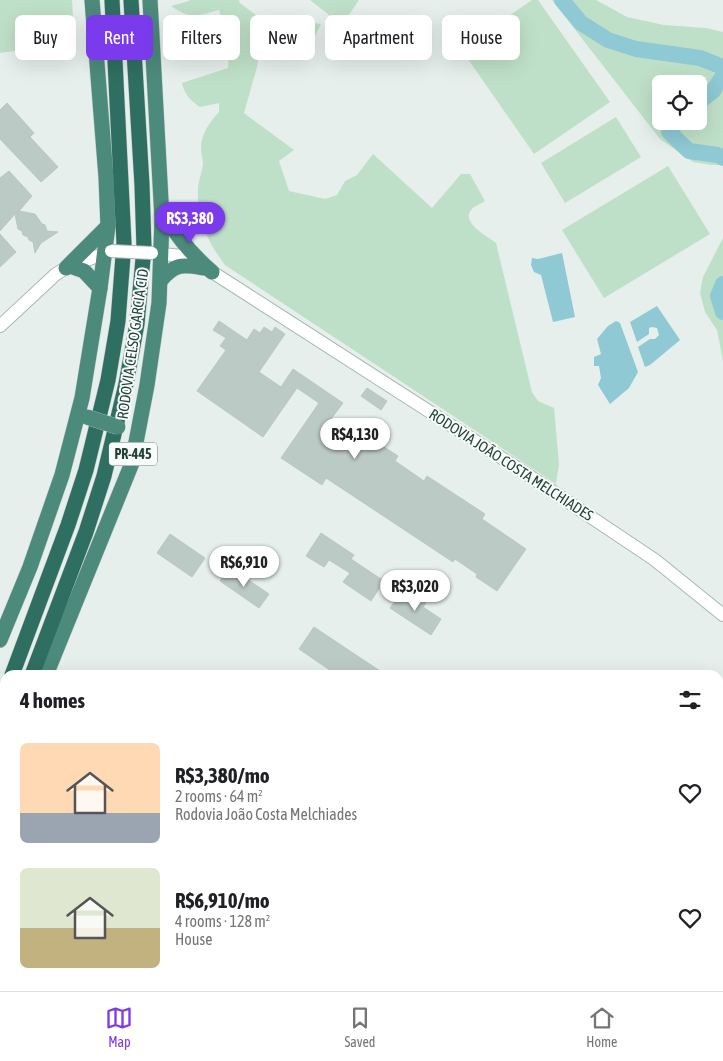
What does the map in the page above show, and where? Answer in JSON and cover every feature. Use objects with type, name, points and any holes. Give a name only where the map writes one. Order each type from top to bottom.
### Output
[{"type":"highway","points":[[0,640],[30,567],[83,416],[100,288],[108,252],[106,176],[92,0]]},
{"type":"highway","name":"RODOVIA CELSO GARCIA CID","points":[[14,670],[62,543],[86,470],[108,380],[118,321],[124,243],[112,0]]},
{"type":"highway","name":"RODOVIA CELSO GARCIA CID","points":[[34,670],[86,532],[104,476],[126,384],[137,324],[144,248],[131,0]]},
{"type":"highway","name":"RODOVIA CELSO GARCIA CID","points":[[48,670],[132,463],[149,376],[161,280],[157,253],[161,207],[150,0]]},
{"type":"highway","points":[[161,207],[180,240],[209,270]]},
{"type":"highway","points":[[68,267],[108,226]]},
{"type":"highway","points":[[161,280],[174,267],[179,265],[209,270]]},
{"type":"highway","points":[[68,267],[84,271],[100,288]]},
{"type":"highway","points":[[83,416],[138,432]]},
{"type":"street","name":"RODOVIA JOÃO COSTA MELCHIADES","points":[[108,252],[157,253],[190,258],[522,471],[655,560],[723,615]]},
{"type":"street","points":[[0,326],[56,274],[68,267],[108,252]]},
{"type":"green space","points":[[0,0],[72,0],[73,15],[15,15],[15,51],[0,53]]},
{"type":"green space","points":[[239,0],[240,3],[256,15],[250,15],[250,60],[258,60],[244,113],[294,150],[279,161],[289,191],[325,199],[337,195],[345,181],[357,175],[373,154],[432,208],[461,174],[470,174],[485,201],[471,210],[469,220],[476,229],[496,243],[532,392],[538,401],[554,408],[559,464],[556,484],[225,265],[204,229],[198,199],[198,187],[203,164],[201,143],[209,124],[219,112],[219,103],[200,107],[188,97],[182,83],[228,68],[228,60],[240,60],[240,15],[220,15],[219,10],[200,15],[189,15],[171,6],[189,1]]},
{"type":"green space","points":[[310,0],[359,0],[349,15],[329,15]]},
{"type":"green space","points":[[532,0],[538,0],[610,102],[534,154],[469,60],[520,60],[520,15],[510,15]]},
{"type":"green space","points":[[552,0],[596,0],[627,17],[664,25],[706,28],[723,32],[723,165],[693,162],[660,139],[653,130],[707,130],[707,75],[652,75],[652,129]]},
{"type":"green space","points":[[315,23],[321,24],[315,36]]},
{"type":"green space","points":[[616,117],[641,157],[565,203],[541,163]]},
{"type":"green space","points":[[668,166],[710,234],[604,298],[562,230]]},
{"type":"green space","points":[[723,238],[723,361],[717,330],[705,312],[700,293],[703,277]]},
{"type":"water","points":[[562,253],[575,317],[553,322],[541,275],[534,272],[531,265],[532,258],[538,259]]},
{"type":"water","points":[[657,306],[680,340],[645,367],[638,347],[659,335],[657,328],[649,328],[649,334],[637,342],[630,322]]},
{"type":"water","points":[[616,321],[620,323],[638,372],[629,388],[610,404],[598,385],[601,378],[599,366],[594,366],[594,357],[601,354],[597,339],[608,326]]},
{"type":"building","points":[[7,103],[34,133],[30,137],[58,167],[41,182],[0,139],[0,110]]},
{"type":"building","points":[[9,171],[32,196],[19,211],[35,214],[42,224],[45,225],[47,231],[58,232],[41,243],[35,253],[33,242],[18,229],[15,214],[0,231],[0,178]]},
{"type":"building","points":[[0,234],[16,252],[0,267]]},
{"type":"building","points":[[219,321],[247,340],[254,329],[260,333],[264,327],[272,332],[275,327],[285,334],[259,372],[281,387],[293,369],[343,403],[331,419],[378,451],[381,445],[398,456],[395,461],[424,481],[427,476],[485,514],[482,519],[526,549],[497,591],[476,577],[477,574],[455,559],[453,562],[326,478],[322,485],[281,458],[319,403],[297,388],[263,437],[197,391],[226,350],[220,346],[226,338],[213,330]]},
{"type":"building","points":[[367,388],[387,401],[381,410],[361,396]]},
{"type":"building","points":[[321,533],[354,555],[351,559],[384,581],[371,601],[343,582],[350,573],[329,560],[324,567],[306,556]]},
{"type":"building","points":[[170,534],[205,558],[192,577],[157,553]]},
{"type":"building","points":[[229,567],[269,594],[259,608],[220,581]]},
{"type":"building","points":[[404,588],[426,603],[423,607],[441,619],[431,635],[390,608]]},
{"type":"building","points":[[314,627],[378,670],[330,670],[299,649]]},
{"type":"waterway","points":[[562,0],[581,23],[608,40],[636,49],[700,58],[723,67]]},
{"type":"waterway","points":[[707,96],[713,91],[723,76]]},
{"type":"waterway","points":[[671,130],[669,132],[689,151],[718,155],[723,158]]},
{"type":"waterway","points":[[723,284],[718,296],[723,312]]}]
